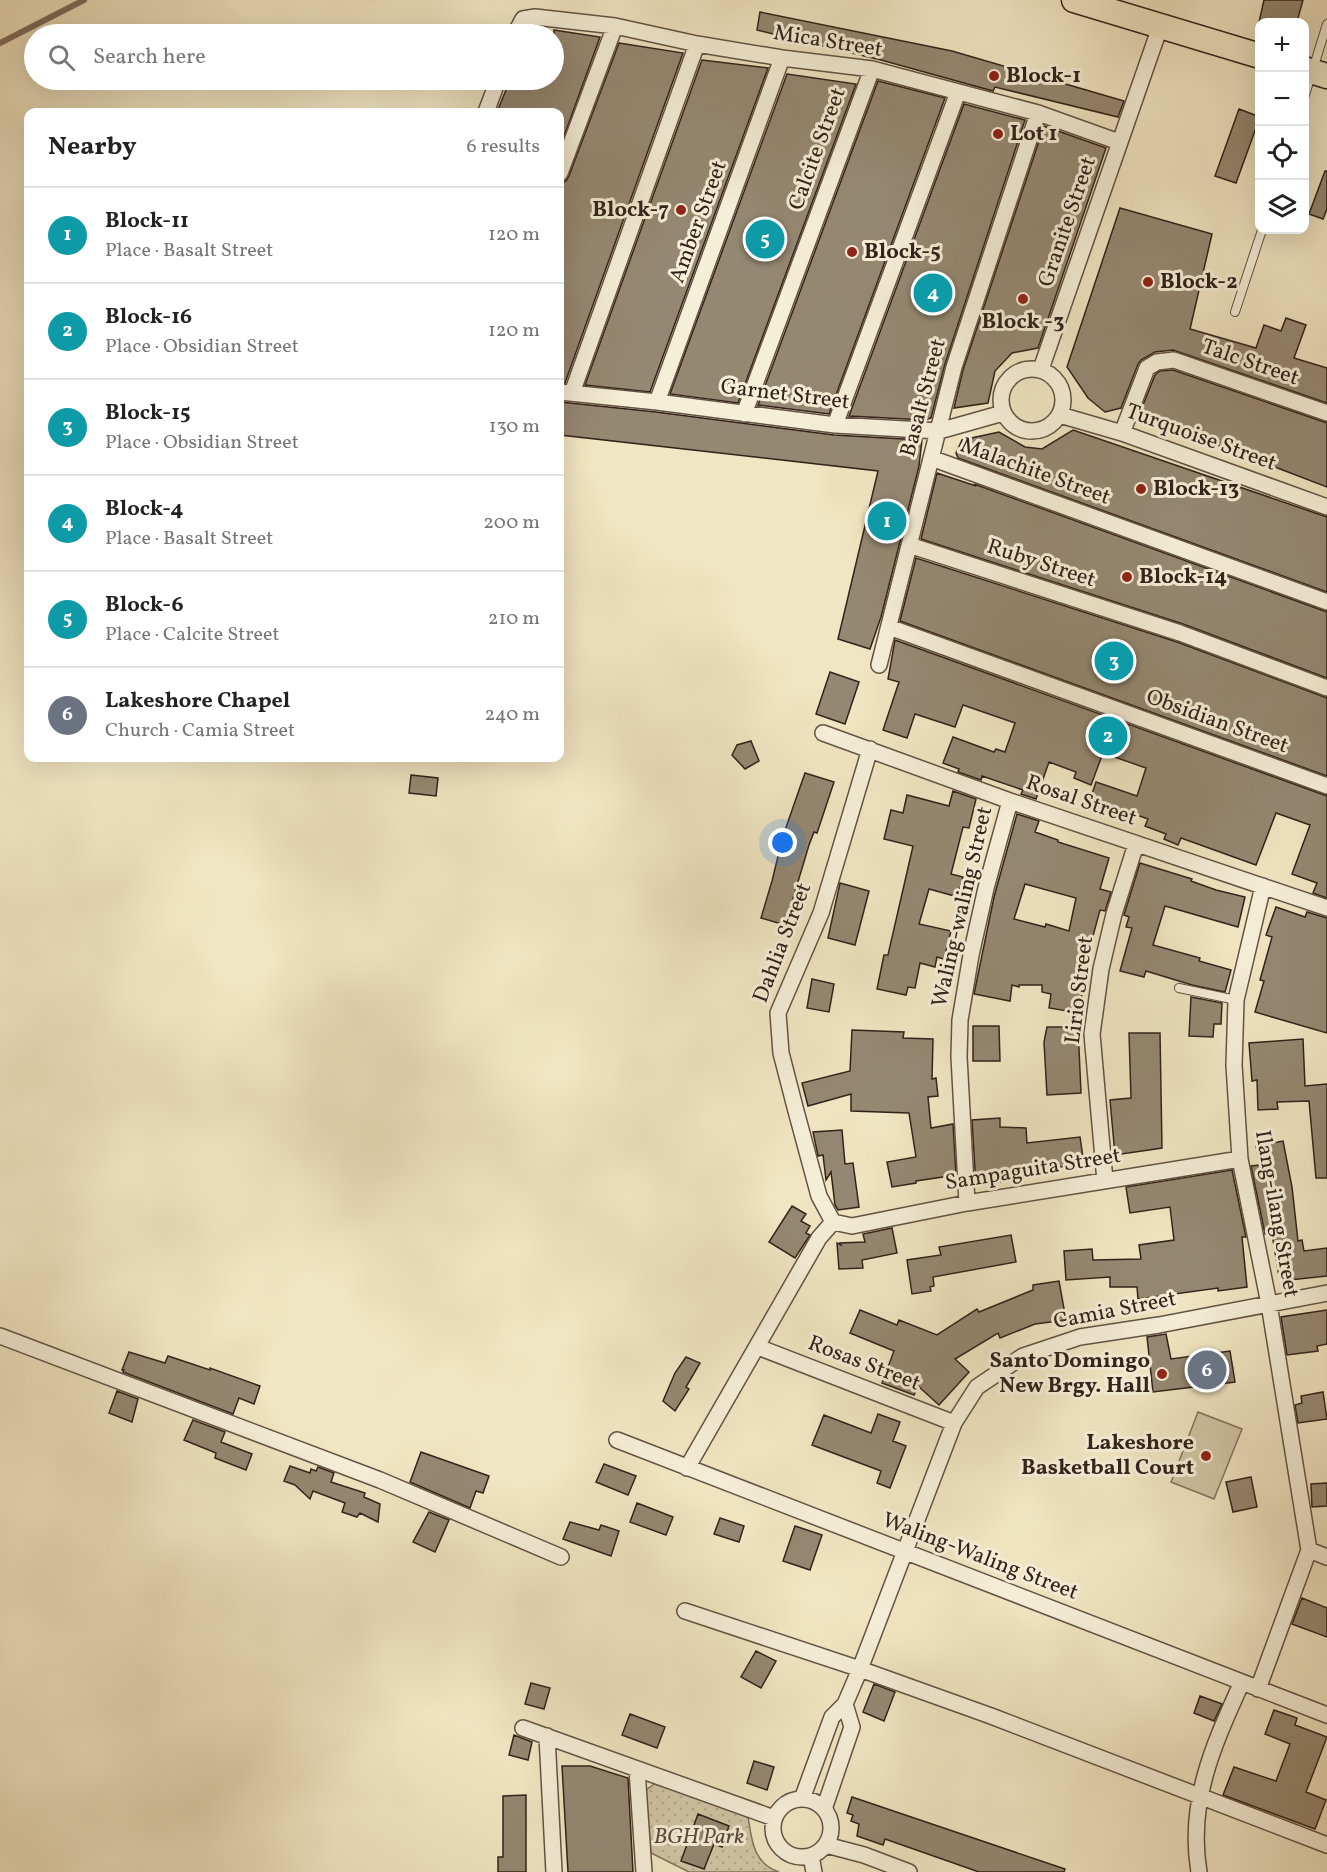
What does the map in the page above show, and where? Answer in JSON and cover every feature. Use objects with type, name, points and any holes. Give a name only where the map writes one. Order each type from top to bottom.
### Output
[{"type":"main road","points":[[1074,0],[1255,55]]},
{"type":"street","name":"Mica Street","points":[[520,24],[523,19],[535,16],[615,26],[698,44],[782,58],[872,69],[1038,113],[1119,142]]},
{"type":"street","points":[[564,162],[615,26]]},
{"type":"street","name":"Granite Street","points":[[1041,369],[1160,27]]},
{"type":"street","points":[[566,393],[698,44]]},
{"type":"street","name":"Amber Street","points":[[657,402],[782,58]]},
{"type":"street","name":"Calcite Street","points":[[744,414],[872,69]]},
{"type":"street","points":[[488,108],[494,90]]},
{"type":"street","points":[[834,425],[958,92]]},
{"type":"street","name":"Basalt Street","points":[[879,665],[954,367],[1038,113]]},
{"type":"street","name":"Talc Street","points":[[1122,433],[1147,368],[1157,362],[1173,360],[1327,414]]},
{"type":"street","points":[[1041,369],[1053,377],[1062,390],[1063,403],[1060,415],[1053,424],[1043,430],[1031,432],[1010,423],[1003,413],[1000,401],[1002,388],[1020,371],[1041,369]]},
{"type":"street","name":"Garnet Street","points":[[566,393],[657,402],[834,425],[939,431],[1003,413]]},
{"type":"street","name":"Turquoise Street","points":[[1060,415],[1122,433],[1327,507]]},
{"type":"street","name":"Malachite Street","points":[[932,458],[1327,602]]},
{"type":"street","name":"Ruby Street","points":[[909,545],[1180,633],[1327,688]]},
{"type":"street","name":"Obsidian Street","points":[[889,627],[1327,786]]},
{"type":"street","name":"Rosal Street","points":[[823,733],[1010,801],[1327,908]]},
{"type":"street","name":"Dahlia Street","points":[[833,1222],[819,1196],[796,1111],[781,1053],[778,1013],[821,913],[870,749]]},
{"type":"street","name":"Waling-waling Street","points":[[967,1203],[959,1057],[960,1020],[984,899],[1010,801]]},
{"type":"street","name":"Lirio Street","points":[[1105,1181],[1092,1034],[1101,969],[1114,914],[1136,844]]},
{"type":"street","name":"Ilang-ilang Street","points":[[1263,886],[1236,1000],[1234,1065],[1240,1159],[1269,1304],[1309,1550]]},
{"type":"street","name":"Sampaguita Street","points":[[833,1222],[852,1226],[967,1203],[1240,1159]]},
{"type":"street","points":[[687,1468],[819,1238],[833,1222]]},
{"type":"street","name":"Camia Street","points":[[802,1799],[832,1718],[845,1704],[860,1669],[954,1424],[977,1387],[1023,1356],[1080,1337],[1159,1325],[1327,1293]]},
{"type":"street","points":[[0,1336],[380,1480],[561,1557]]},
{"type":"street","name":"Rosas Street","points":[[758,1347],[954,1424]]},
{"type":"street","name":"Waling-Waling Street","points":[[617,1440],[1327,1715]]},
{"type":"street","points":[[1258,1689],[1309,1550],[1327,1557]]},
{"type":"street","points":[[684,1611],[860,1669],[991,1716],[1327,1845]]},
{"type":"street","points":[[1199,1872],[1196,1824],[1200,1797],[1213,1746],[1242,1682]]},
{"type":"street","points":[[824,1809],[852,1727],[845,1704]]},
{"type":"street","points":[[523,1728],[774,1818]]},
{"type":"street","points":[[547,1736],[554,1872]]},
{"type":"street","points":[[637,1770],[646,1872]]},
{"type":"street","points":[[802,1799],[818,1803],[824,1809],[831,1827],[830,1837],[820,1852],[802,1858],[792,1856],[777,1845],[772,1827],[774,1818],[785,1804],[802,1799]]},
{"type":"street","points":[[826,1845],[864,1855],[909,1872]]},
{"type":"street","points":[[811,1856],[814,1872]]},
{"type":"lane","points":[[1309,88],[1327,24]]},
{"type":"lane","points":[[1235,312],[1261,234]]},
{"type":"lane","points":[[1179,988],[1236,1000]]},
{"type":"green space","name":"Lakeshore Basketball Court","points":[[1198,1412],[1242,1429],[1214,1499],[1171,1482]]},
{"type":"green space","name":"BGH Park","points":[[656,1783],[748,1817],[755,1850],[764,1863],[779,1872],[689,1872],[649,1852],[646,1790]]},
{"type":"building","points":[[1264,0],[1303,0],[1298,18],[1260,18]]},
{"type":"building","name":"Block-1","points":[[760,12],[952,51],[1124,101],[1118,117],[995,87],[993,91],[881,60],[757,30]]},
{"type":"building","points":[[564,32],[600,37],[564,136],[564,108],[499,108],[506,90],[564,90]]},
{"type":"building","points":[[619,43],[683,53],[565,383],[564,181],[569,176]]},
{"type":"building","name":"Block-7","points":[[702,60],[768,68],[650,392],[585,385]]},
{"type":"building","points":[[787,74],[856,84],[738,403],[670,394]]},
{"type":"building","name":"Block-5","points":[[878,81],[945,98],[829,414],[758,405]]},
{"type":"building","points":[[964,104],[1025,120],[945,364],[931,418],[925,420],[849,416]]},
{"type":"building","points":[[1239,109],[1255,115],[1255,131],[1236,183],[1215,176]]},
{"type":"building","name":"Block -3","points":[[1044,126],[1106,148],[1038,348],[1012,353],[995,371],[988,403],[954,408],[963,370]]},
{"type":"building","points":[[1325,171],[1327,171],[1327,209],[1323,219],[1309,214]]},
{"type":"building","name":"Block-2","points":[[1120,208],[1212,234],[1190,329],[1256,348],[1264,325],[1281,331],[1286,318],[1306,325],[1294,358],[1327,368],[1327,403],[1173,350],[1155,352],[1141,360],[1121,408],[1105,412],[1088,398],[1067,367]]},
{"type":"building","points":[[1173,370],[1327,423],[1327,487],[1139,415],[1155,375],[1160,371]]},
{"type":"building","points":[[564,402],[834,435],[922,440],[919,466],[881,617],[870,649],[838,639],[878,471],[564,435]]},
{"type":"building","name":"Block-13","points":[[1073,430],[1327,517],[1327,592],[958,458],[956,453],[962,440],[999,432],[1025,447],[1042,449]]},
{"type":"building","name":"Block-14","points":[[937,473],[976,486],[974,484],[1327,612],[1327,678],[1183,624],[921,539]]},
{"type":"building","points":[[916,558],[1177,642],[1327,698],[1327,776],[900,621]]},
{"type":"building","points":[[895,640],[1327,796],[1327,898],[1313,893],[1317,883],[1292,874],[1310,825],[1276,813],[1256,865],[1181,838],[1178,845],[1164,839],[1166,834],[1145,826],[1148,819],[1109,805],[1107,812],[1088,806],[1096,782],[1137,796],[1146,768],[1103,753],[1091,785],[1074,778],[1076,772],[1049,762],[1036,799],[1021,794],[1023,790],[982,776],[981,780],[958,772],[959,769],[943,763],[953,737],[994,752],[996,749],[1005,752],[1015,723],[963,705],[955,727],[915,714],[907,738],[883,730],[899,682],[888,679]]},
{"type":"building","points":[[830,672],[859,682],[845,724],[816,714]]},
{"type":"building","points":[[751,741],[759,761],[745,769],[732,755],[737,745]]},
{"type":"building","points":[[805,773],[834,782],[817,833],[814,832],[809,845],[785,925],[761,918],[783,836]]},
{"type":"building","points":[[411,775],[438,778],[436,796],[409,793]]},
{"type":"building","points":[[953,791],[976,799],[969,828],[963,827],[951,874],[963,877],[958,897],[929,889],[919,924],[951,931],[944,959],[937,957],[935,967],[920,963],[915,988],[908,987],[906,995],[877,989],[884,955],[888,955],[913,846],[884,839],[891,810],[903,813],[907,795],[949,806]]},
{"type":"building","points":[[1017,814],[1039,821],[1035,832],[1058,840],[1058,842],[1109,858],[1100,889],[1111,892],[1105,911],[1100,910],[1084,969],[1086,970],[1079,1013],[1049,1008],[1051,994],[1042,992],[1042,985],[1019,985],[1019,987],[1012,985],[1010,1001],[974,994],[994,897]],"holes":[[[1025,884],[1076,898],[1069,931],[1046,924],[1045,927],[1014,919]]]},
{"type":"building","points":[[1140,863],[1192,879],[1191,881],[1216,890],[1245,897],[1238,927],[1165,906],[1153,945],[1200,958],[1199,961],[1231,970],[1225,992],[1146,971],[1144,977],[1120,971],[1132,928],[1126,927],[1129,917],[1124,915]]},
{"type":"building","points":[[840,883],[869,891],[855,945],[828,938]]},
{"type":"building","points":[[1276,907],[1305,917],[1307,912],[1327,918],[1327,1033],[1255,1012],[1264,981],[1260,980],[1272,937],[1266,935]]},
{"type":"building","points":[[812,979],[834,984],[829,1012],[807,1008]]},
{"type":"building","points":[[1191,997],[1222,1003],[1221,1024],[1214,1024],[1213,1037],[1189,1036]]},
{"type":"building","points":[[973,1026],[999,1026],[1000,1061],[973,1061]]},
{"type":"building","points":[[1047,1027],[1078,1027],[1081,1093],[1047,1095],[1044,1042]]},
{"type":"building","points":[[852,1030],[904,1032],[903,1038],[933,1039],[932,1079],[936,1078],[938,1096],[928,1097],[931,1128],[953,1124],[956,1175],[892,1187],[887,1162],[916,1157],[909,1113],[851,1111],[851,1094],[808,1106],[802,1083],[850,1071]]},
{"type":"building","points":[[1129,1033],[1160,1033],[1162,1148],[1115,1155],[1110,1100],[1131,1098]]},
{"type":"building","points":[[1303,1039],[1305,1086],[1327,1084],[1327,1178],[1316,1178],[1309,1101],[1277,1102],[1278,1109],[1258,1110],[1257,1080],[1252,1081],[1249,1043]]},
{"type":"building","points":[[1000,1118],[1000,1127],[1026,1128],[1027,1143],[1080,1137],[1084,1164],[1029,1171],[1000,1177],[1001,1182],[976,1186],[972,1120]]},
{"type":"building","points":[[842,1130],[845,1164],[853,1163],[859,1207],[838,1210],[835,1205],[831,1172],[826,1180],[823,1155],[818,1156],[813,1132]]},
{"type":"building","points":[[1283,1141],[1292,1187],[1298,1241],[1302,1240],[1304,1251],[1327,1248],[1327,1276],[1290,1280],[1289,1274],[1279,1276],[1272,1234],[1265,1234],[1251,1166],[1260,1165],[1256,1146]]},
{"type":"building","points":[[1232,1170],[1246,1237],[1242,1237],[1247,1287],[1218,1291],[1218,1288],[1138,1299],[1137,1287],[1110,1287],[1110,1277],[1066,1280],[1064,1251],[1092,1249],[1093,1260],[1141,1259],[1139,1245],[1174,1240],[1170,1207],[1130,1213],[1126,1187]]},
{"type":"building","points":[[792,1206],[806,1214],[801,1221],[810,1226],[806,1233],[810,1235],[795,1258],[769,1242]]},
{"type":"building","points":[[892,1228],[897,1253],[862,1260],[863,1268],[839,1269],[837,1243],[841,1245],[840,1243],[865,1242],[863,1234]]},
{"type":"building","points":[[1011,1235],[1016,1262],[933,1277],[934,1286],[930,1287],[931,1291],[912,1294],[907,1260],[941,1255],[939,1247]]},
{"type":"building","points":[[1059,1281],[1066,1320],[1035,1324],[1000,1338],[998,1333],[955,1359],[969,1372],[939,1405],[918,1386],[914,1395],[882,1383],[894,1351],[850,1333],[860,1310],[897,1325],[899,1320],[937,1335],[977,1309],[979,1312],[1033,1290],[1033,1285]]},
{"type":"building","points":[[1327,1310],[1327,1344],[1317,1346],[1318,1351],[1287,1355],[1281,1317]]},
{"type":"building","points":[[1166,1334],[1171,1359],[1230,1351],[1235,1382],[1153,1392],[1147,1337]]},
{"type":"building","points":[[129,1352],[165,1363],[168,1356],[260,1386],[254,1404],[239,1398],[233,1414],[123,1372]]},
{"type":"building","points":[[686,1357],[700,1363],[686,1387],[689,1389],[675,1411],[663,1401],[675,1373]]},
{"type":"building","points":[[117,1391],[138,1399],[132,1422],[109,1413]]},
{"type":"building","points":[[1323,1392],[1327,1419],[1298,1423],[1295,1405],[1302,1403],[1301,1396]]},
{"type":"building","points":[[878,1414],[900,1422],[893,1441],[906,1446],[890,1488],[877,1483],[881,1471],[812,1445],[824,1415],[871,1433]]},
{"type":"building","points":[[193,1420],[225,1432],[221,1442],[252,1454],[246,1470],[215,1458],[216,1453],[184,1440]]},
{"type":"building","points":[[421,1452],[489,1476],[483,1493],[476,1491],[470,1508],[410,1482]]},
{"type":"building","points":[[604,1464],[636,1476],[628,1495],[596,1482]]},
{"type":"building","points":[[290,1466],[310,1473],[311,1469],[316,1471],[318,1467],[334,1473],[331,1482],[365,1493],[364,1497],[380,1504],[378,1522],[360,1513],[357,1517],[342,1512],[345,1503],[313,1491],[310,1499],[295,1485],[284,1481]]},
{"type":"building","points":[[1251,1477],[1257,1507],[1233,1512],[1226,1482]]},
{"type":"building","points":[[1327,1483],[1327,1506],[1312,1507],[1311,1484]]},
{"type":"building","points":[[637,1503],[673,1517],[666,1535],[630,1522]]},
{"type":"building","points":[[429,1512],[449,1520],[435,1552],[413,1542]]},
{"type":"building","points":[[720,1518],[744,1526],[739,1542],[714,1534]]},
{"type":"building","points":[[570,1522],[599,1530],[601,1525],[619,1531],[611,1556],[563,1539]]},
{"type":"building","points":[[795,1526],[822,1535],[810,1570],[783,1561]]},
{"type":"building","points":[[1302,1598],[1327,1608],[1327,1637],[1292,1624]]},
{"type":"building","points":[[756,1651],[776,1661],[761,1688],[741,1677]]},
{"type":"building","points":[[531,1683],[550,1688],[544,1709],[525,1704]]},
{"type":"building","points":[[874,1684],[895,1692],[884,1721],[863,1712]]},
{"type":"building","points":[[1200,1696],[1222,1704],[1214,1721],[1194,1713]]},
{"type":"building","points":[[1274,1710],[1297,1718],[1295,1725],[1327,1737],[1306,1792],[1326,1800],[1315,1829],[1223,1795],[1234,1767],[1276,1781],[1290,1744],[1265,1734]]},
{"type":"building","points":[[630,1714],[665,1727],[657,1748],[622,1735]]},
{"type":"building","points":[[514,1735],[532,1742],[528,1760],[509,1755]]},
{"type":"building","points":[[754,1761],[774,1767],[767,1790],[747,1783]]},
{"type":"building","points":[[562,1766],[590,1766],[628,1778],[633,1872],[568,1872]]},
{"type":"building","points":[[526,1795],[526,1872],[498,1872],[498,1857],[503,1857],[503,1796]]},
{"type":"building","points":[[852,1797],[1065,1869],[1064,1872],[979,1872],[885,1839],[883,1845],[857,1836],[859,1824],[851,1821],[853,1815],[847,1813]]},
{"type":"building","points":[[698,1814],[729,1826],[722,1847],[714,1844],[704,1869],[681,1861]]},
{"type":"waterway","points":[[37,24],[84,0]]},
{"type":"waterway","points":[[0,43],[24,31]]},
{"type":"place","name":"Block-1","points":[[994,76]]},
{"type":"place","name":"Lot 1","points":[[998,134]]},
{"type":"place","name":"Block-7","points":[[681,210]]},
{"type":"place","name":"Block-6","points":[[765,239]]},
{"type":"place","name":"Block-5","points":[[852,252]]},
{"type":"place","name":"Block-2","points":[[1148,282]]},
{"type":"place","name":"Block-4","points":[[933,293]]},
{"type":"place","name":"Block -3","points":[[1023,299]]},
{"type":"place","name":"Block-13","points":[[1141,489]]},
{"type":"place","name":"Block-11","points":[[887,521]]},
{"type":"place","name":"Block-14","points":[[1127,577]]},
{"type":"place","name":"Block-15","points":[[1114,661]]},
{"type":"place","name":"Block-16","points":[[1108,736]]},
{"type":"place","name":"Lakeshore Chapel","points":[[1207,1370]]},
{"type":"place","name":"Santo Domingo New Brgy. Hall","points":[[1162,1374]]},
{"type":"place","name":"Lakeshore Basketball Court","points":[[1206,1456]]}]
